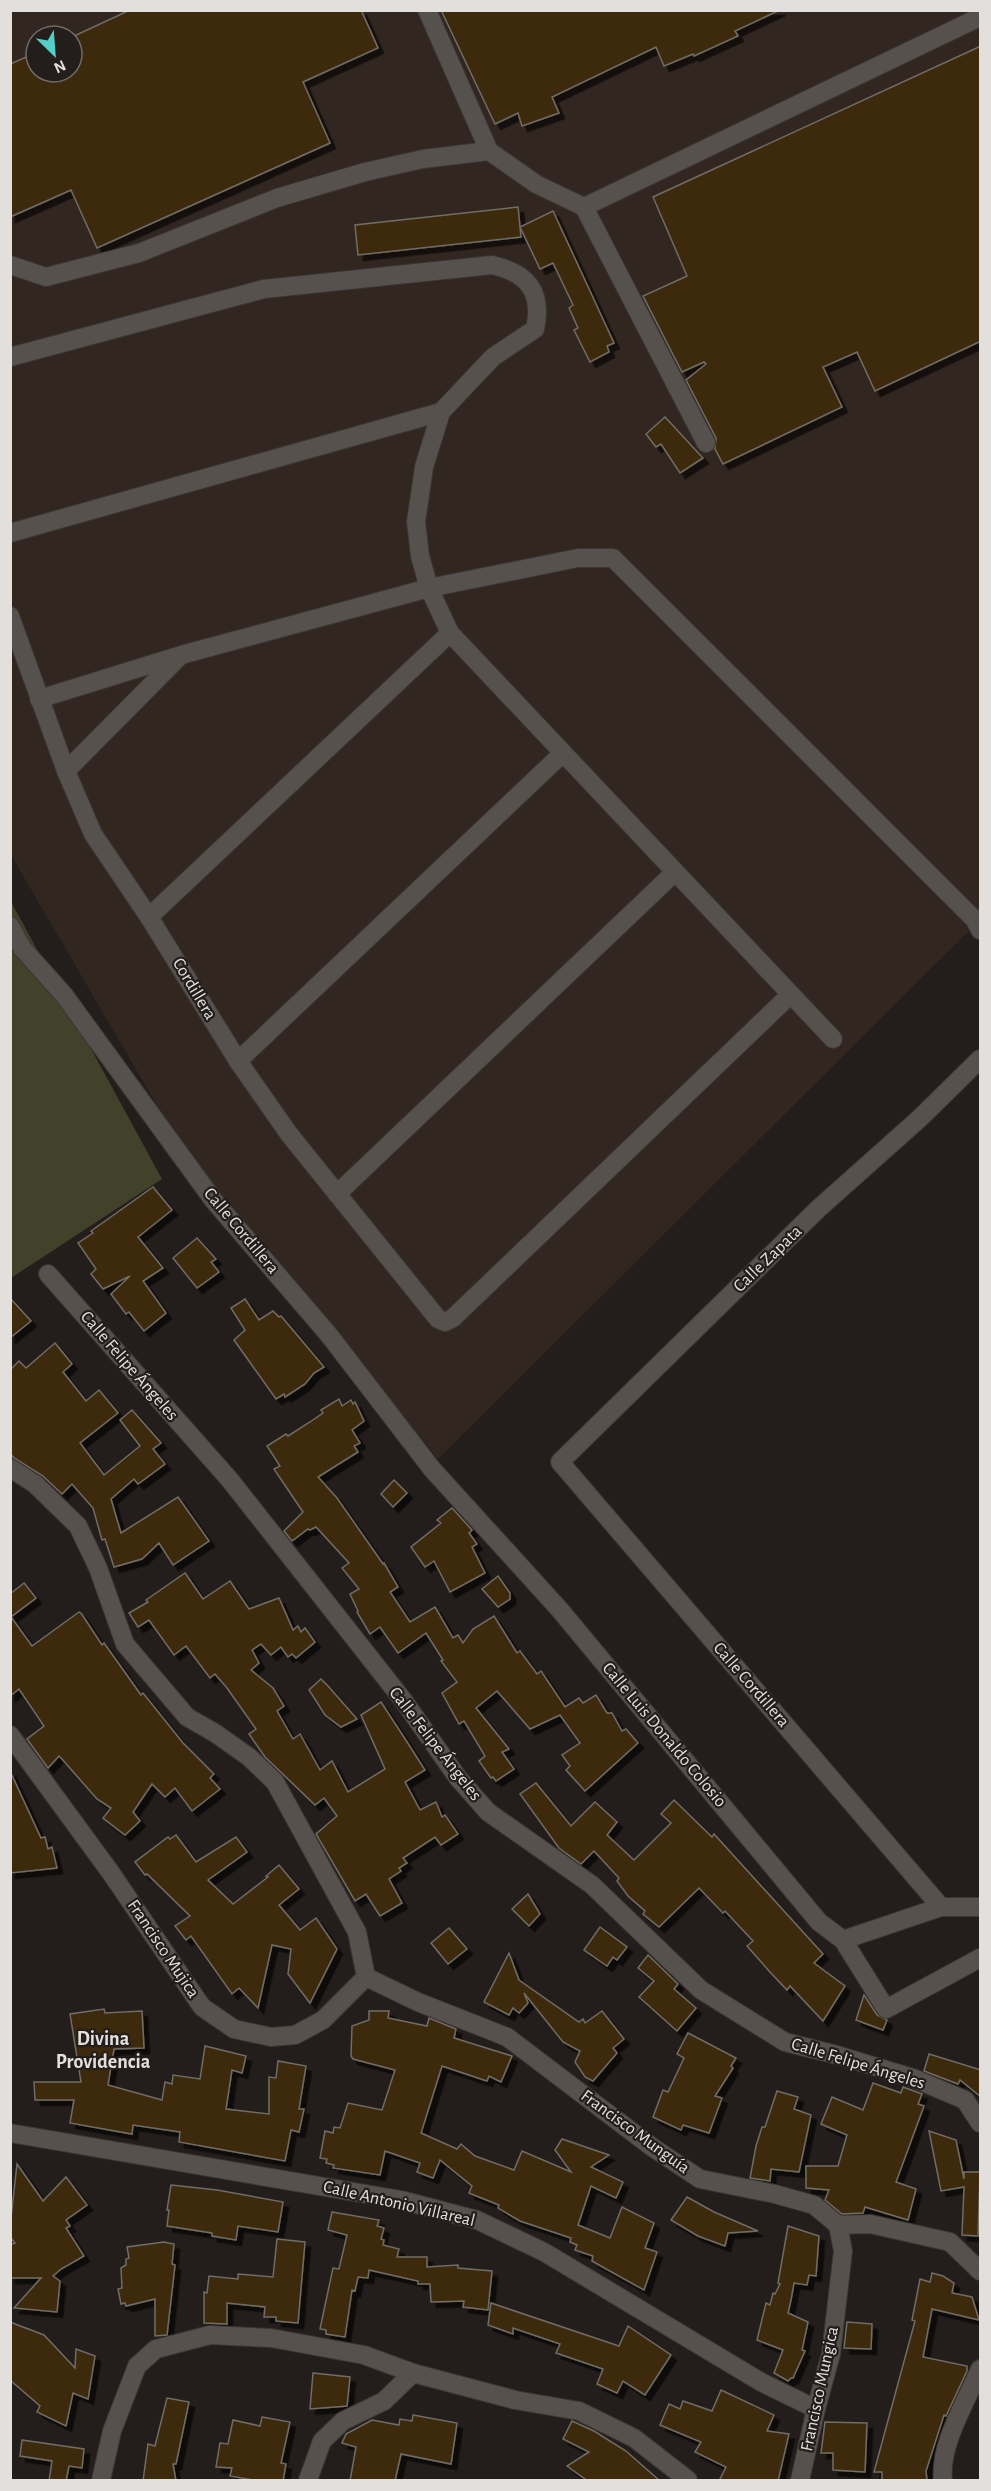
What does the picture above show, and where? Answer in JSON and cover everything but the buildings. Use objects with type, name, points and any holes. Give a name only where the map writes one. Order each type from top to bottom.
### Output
[{"type":"street","points":[[427,10],[489,152],[536,184],[584,207],[706,443]]},
{"type":"street","points":[[584,207],[981,17]]},
{"type":"street","points":[[10,265],[46,278],[139,253],[277,198],[364,172],[423,159],[489,152]]},
{"type":"street","points":[[10,357],[264,288],[492,265],[513,269],[528,282],[536,299],[539,311],[535,329],[493,357],[441,412],[424,467],[416,522],[420,556],[429,588],[450,633],[833,1040]]},
{"type":"street","points":[[10,533],[441,412]]},
{"type":"street","points":[[39,699],[181,655],[429,588],[578,558],[613,558],[979,922]]},
{"type":"street","name":"Cordillera","points":[[10,616],[66,771],[93,834],[149,917],[238,1061],[289,1134],[438,1318],[445,1322],[462,1310],[790,995]]},
{"type":"street","points":[[149,917],[450,633]]},
{"type":"street","points":[[66,771],[181,655]]},
{"type":"street","points":[[238,1061],[563,753]]},
{"type":"street","points":[[337,1194],[674,873]]},
{"type":"street","name":"Calle Cordillera","points":[[10,926],[22,948],[64,995],[214,1201],[329,1335],[432,1469],[486,1527]]},
{"type":"street","name":"Calle Zapata","points":[[560,1462],[818,1209],[920,1118],[981,1059]]},
{"type":"street","name":"Calle Felipe Ángeles","points":[[48,1274],[230,1480],[403,1700],[458,1778],[488,1812],[592,1885],[701,1990],[785,2042],[913,2078],[965,2100],[981,2123]]},
{"type":"street","name":"Calle Cordillera","points":[[560,1462],[941,1907]]},
{"type":"street","points":[[10,1468],[35,1484],[78,1526],[98,1568],[125,1644],[188,1717],[249,1757],[275,1782],[357,1932],[366,1977]]},
{"type":"street","name":"Calle Luis Donaldo Colosio","points":[[486,1527],[560,1610],[819,1922],[843,1940]]},
{"type":"street","name":"Francisco Mujica","points":[[10,1735],[111,1873],[202,2007],[234,2029],[271,2037],[295,2035],[323,2020],[366,1977]]},
{"type":"street","points":[[981,1907],[941,1907],[843,1940],[886,2009],[981,1958]]},
{"type":"street","name":"Francisco Munguía","points":[[366,1977],[418,2002],[507,2037],[652,2147],[700,2179],[775,2194],[814,2205],[838,2225]]},
{"type":"street","name":"Calle Antonio Villareal","points":[[10,2133],[401,2200],[477,2220],[544,2252],[761,2382],[816,2409]]},
{"type":"street","points":[[838,2225],[870,2224],[950,2242],[981,2271]]},
{"type":"street","name":"Francisco Mungica","points":[[800,2481],[831,2354],[843,2251],[838,2225]]},
{"type":"street","points":[[101,2481],[112,2431],[137,2366],[156,2349],[210,2335],[271,2338],[364,2355],[413,2373],[515,2400],[579,2411],[634,2438],[688,2481]]},
{"type":"street","points":[[943,2481],[942,2467],[945,2449],[981,2369]]},
{"type":"street","points":[[308,2481],[322,2441],[344,2421],[384,2401],[413,2373]]},
{"type":"shaded area","points":[[10,11],[980,11],[980,920],[438,1459],[187,1157],[11,855]]},
{"type":"shaded area","points":[[10,900],[162,1179],[11,1278],[10,1278]]},
{"type":"district","name":"Divina Providencia","points":[[103,2050]]}]
